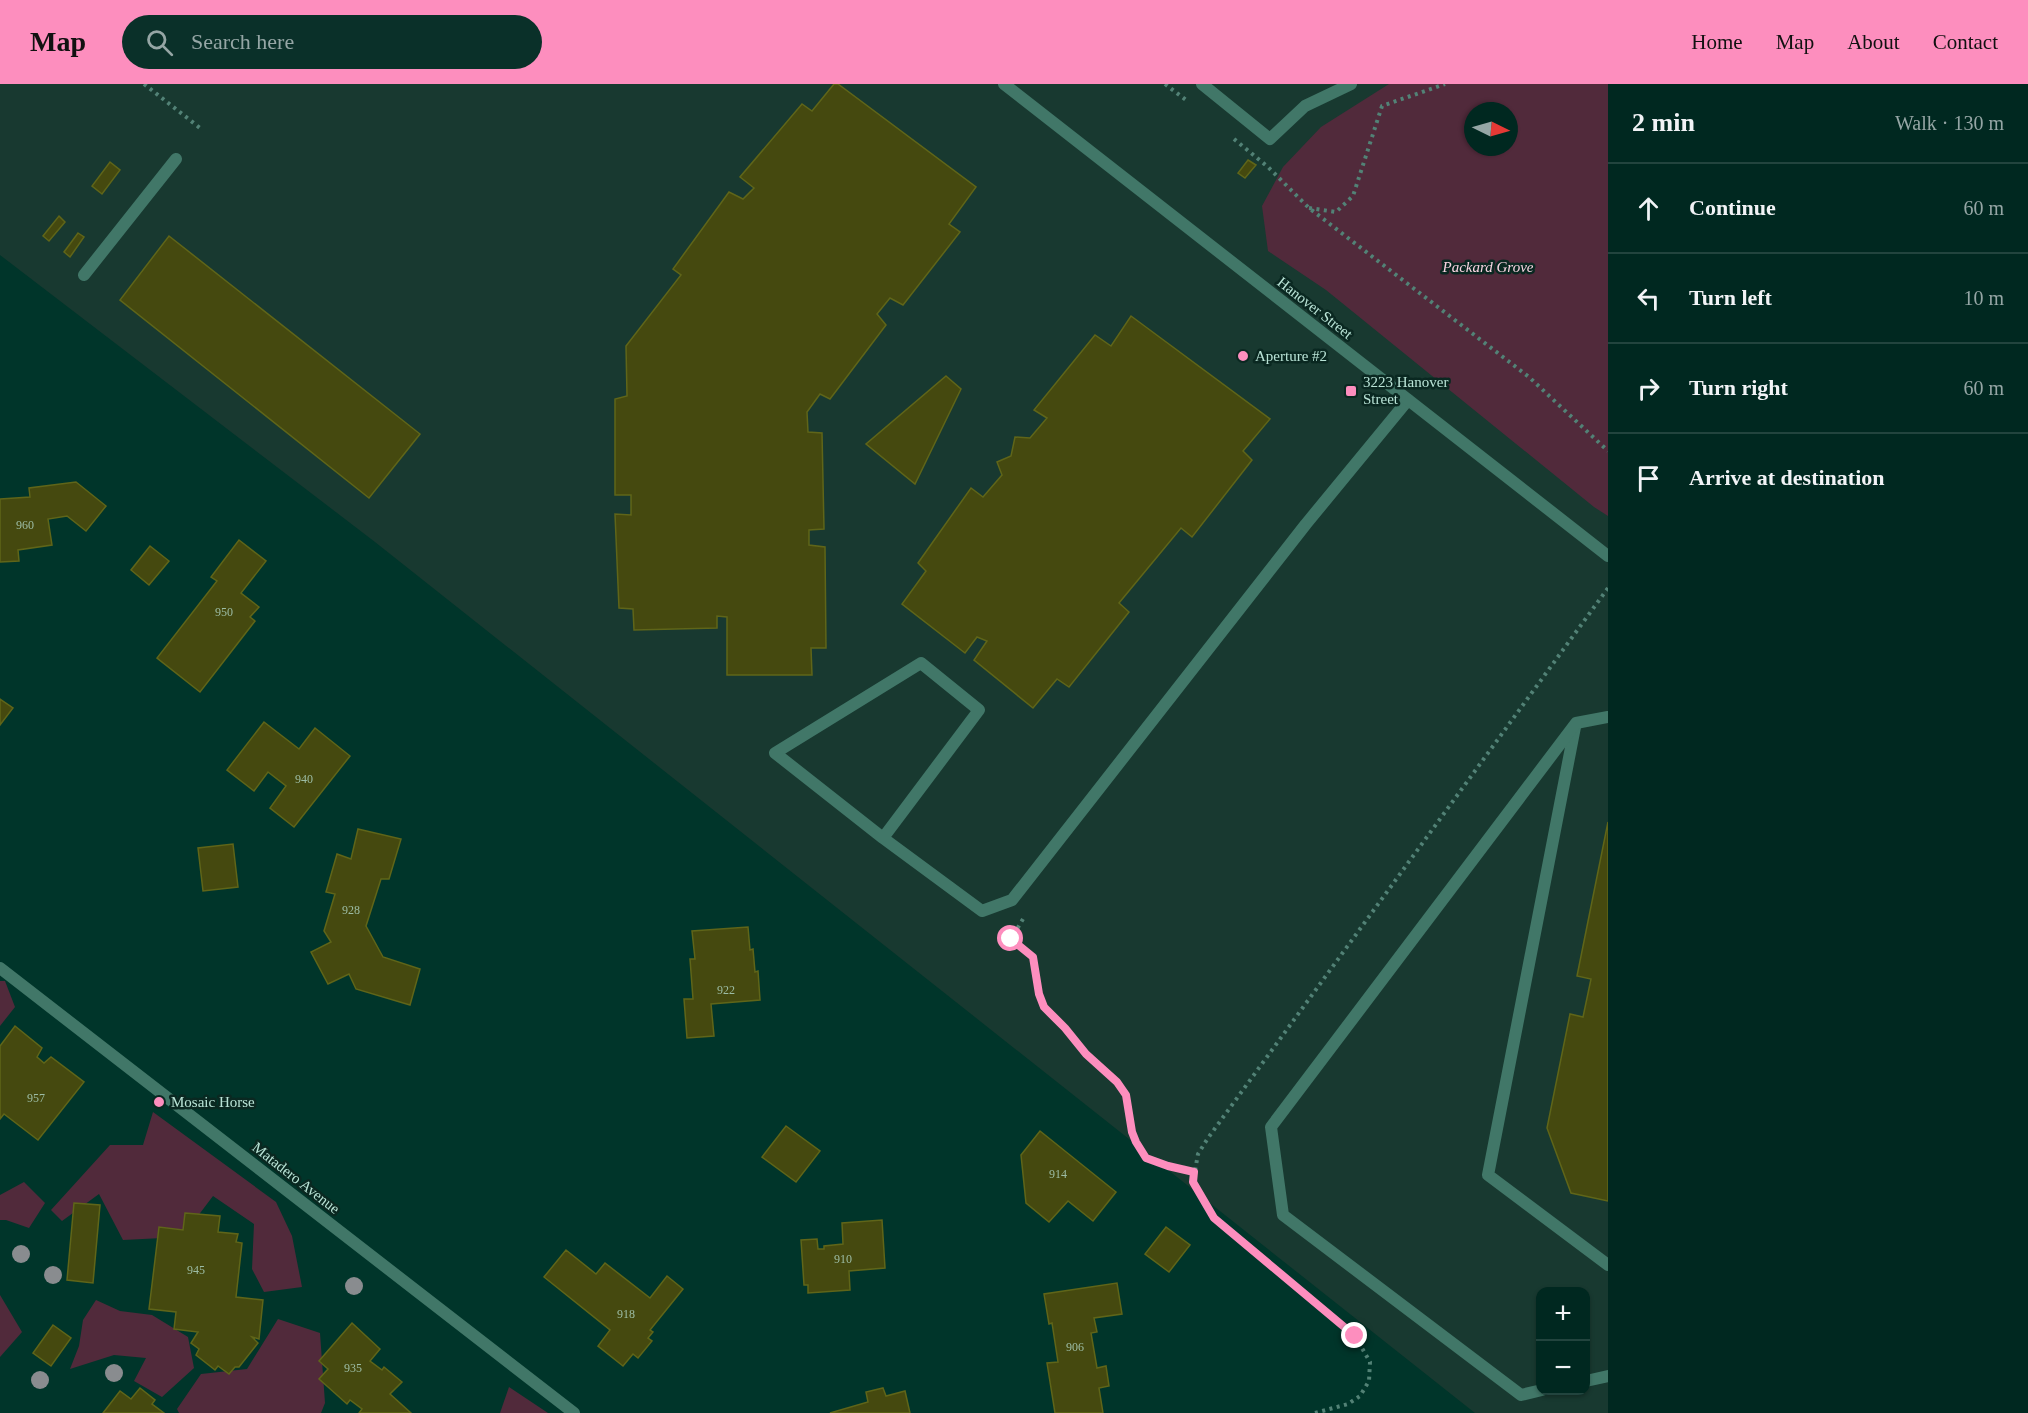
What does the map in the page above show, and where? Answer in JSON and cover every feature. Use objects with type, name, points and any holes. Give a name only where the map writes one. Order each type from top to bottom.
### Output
[{"type":"street","name":"Hanover Street","points":[[1004,84],[1608,556]]},
{"type":"street","points":[[1202,84],[1270,139],[1305,106],[1351,84]]},
{"type":"street","points":[[84,275],[176,159]]},
{"type":"street","points":[[883,837],[979,710],[921,663],[775,753],[883,837],[982,911],[1012,900],[1306,524],[1408,400]]},
{"type":"street","points":[[1536,1391],[1521,1395],[1283,1215],[1272,1126],[1576,723],[1608,717]]},
{"type":"street","points":[[1576,723],[1488,1175],[1608,1265]]},
{"type":"street","name":"Matadero Avenue","points":[[0,968],[574,1413]]},
{"type":"street","points":[[1590,1380],[1608,1376]]},
{"type":"path","points":[[144,84],[200,128]]},
{"type":"path","points":[[1309,208],[1336,212],[1353,196],[1382,106],[1444,84]]},
{"type":"path","points":[[1242,147],[1268,167],[1309,208],[1529,377],[1608,451]]},
{"type":"path","points":[[1315,1413],[1348,1404],[1360,1396],[1369,1381],[1370,1362],[1355,1336],[1214,1218],[1193,1182],[1198,1154],[1608,588]]},
{"type":"path","points":[[1026,913],[1011,939],[1033,957],[1039,994],[1044,1007],[1086,1054],[1117,1082],[1126,1095],[1132,1132],[1146,1158],[1194,1172]]},
{"type":"shaded area","points":[[0,84],[1608,84],[1608,1413],[1475,1413],[375,542],[0,255]]},
{"type":"green space","name":"Packard Grove","points":[[1389,84],[1608,84],[1608,516],[1326,290],[1268,251],[1262,206],[1283,167],[1321,127]]},
{"type":"green space","points":[[0,981],[5,981],[15,1007],[0,1026]]},
{"type":"green space","points":[[153,1112],[276,1202],[292,1236],[302,1287],[264,1292],[252,1269],[254,1224],[213,1196],[182,1237],[123,1240],[99,1194],[62,1221],[51,1210],[110,1145],[143,1145]]},
{"type":"green space","points":[[24,1182],[45,1203],[29,1228],[0,1220],[0,1195]]},
{"type":"green space","points":[[0,1295],[22,1332],[0,1357]]},
{"type":"green space","points":[[96,1300],[120,1311],[152,1315],[188,1337],[194,1368],[162,1397],[134,1381],[146,1358],[114,1355],[70,1369],[79,1346],[83,1320]]},
{"type":"green space","points":[[278,1319],[320,1333],[325,1403],[321,1413],[179,1413],[177,1409],[201,1374],[247,1369]]},
{"type":"green space","points":[[509,1387],[548,1413],[500,1413]]},
{"type":"building","points":[[834,84],[838,84],[976,187],[949,224],[960,232],[903,305],[890,298],[877,314],[886,325],[830,399],[820,394],[807,412],[808,432],[822,433],[824,529],[809,530],[809,545],[825,547],[826,648],[811,648],[812,675],[727,675],[727,617],[717,616],[717,628],[634,630],[633,609],[619,608],[615,514],[631,515],[631,495],[615,495],[615,399],[627,396],[626,346],[681,275],[673,269],[729,192],[743,199],[754,188],[740,177],[802,104],[812,111]]},
{"type":"building","points":[[1248,160],[1256,165],[1245,178],[1238,173]]},
{"type":"building","points":[[110,162],[120,170],[102,194],[92,186]]},
{"type":"building","points":[[59,216],[65,222],[49,241],[43,236]]},
{"type":"building","points":[[78,233],[84,237],[70,257],[64,252]]},
{"type":"building","points":[[169,236],[420,434],[369,498],[120,300]]},
{"type":"building","points":[[1131,316],[1270,419],[1243,451],[1252,460],[1192,537],[1181,528],[1119,603],[1129,612],[1069,687],[1057,679],[1033,708],[974,660],[987,641],[977,637],[965,653],[902,604],[926,571],[918,563],[971,488],[983,497],[1002,475],[997,462],[1011,456],[1015,437],[1030,438],[1047,418],[1034,410],[1095,335],[1111,346]]},
{"type":"building","points":[[946,376],[961,389],[915,484],[866,444]]},
{"type":"building","points":[[76,482],[106,506],[86,531],[67,516],[48,519],[52,545],[18,550],[19,561],[0,562],[0,499],[30,497],[29,488]]},
{"type":"building","points":[[239,540],[266,561],[241,593],[259,607],[250,617],[255,621],[200,692],[157,658],[217,581],[211,577]]},
{"type":"building","points":[[150,546],[169,561],[149,585],[131,570]]},
{"type":"building","points":[[0,699],[13,708],[0,725]]},
{"type":"building","points":[[264,722],[299,749],[315,728],[350,756],[294,827],[270,808],[286,786],[268,772],[254,791],[227,770]]},
{"type":"building","points":[[1608,822],[1608,1201],[1571,1193],[1547,1128],[1570,1014],[1583,1017],[1591,979],[1577,976]]},
{"type":"building","points":[[358,829],[401,839],[389,879],[381,879],[366,926],[383,957],[420,969],[410,1005],[356,989],[349,974],[328,984],[311,952],[331,942],[324,931],[335,894],[326,892],[337,854],[351,859]]},
{"type":"building","points":[[233,844],[238,887],[203,891],[198,848]]},
{"type":"building","points":[[748,927],[755,972],[758,971],[760,1000],[711,1004],[714,1036],[687,1038],[684,999],[693,999],[690,959],[695,959],[692,931]]},
{"type":"building","points":[[15,1026],[42,1048],[37,1057],[44,1063],[51,1057],[84,1082],[38,1140],[4,1114],[0,1119],[0,1046]]},
{"type":"building","points":[[786,1126],[820,1151],[796,1182],[762,1157]]},
{"type":"building","points":[[1040,1131],[1116,1192],[1093,1221],[1068,1201],[1049,1222],[1026,1203],[1021,1155]]},
{"type":"building","points":[[74,1203],[100,1205],[93,1283],[67,1280]]},
{"type":"building","points":[[185,1213],[220,1216],[218,1232],[238,1234],[236,1242],[242,1243],[236,1297],[263,1300],[259,1339],[252,1337],[258,1343],[239,1367],[235,1367],[229,1374],[218,1366],[215,1370],[196,1355],[199,1349],[191,1343],[198,1332],[174,1329],[176,1312],[149,1309],[159,1227],[183,1230]]},
{"type":"building","points":[[882,1220],[885,1268],[849,1271],[850,1290],[808,1293],[808,1285],[804,1285],[801,1240],[817,1239],[818,1249],[824,1249],[824,1246],[843,1244],[842,1223]]},
{"type":"building","points":[[1166,1227],[1190,1245],[1169,1272],[1145,1254]]},
{"type":"building","points":[[566,1250],[596,1274],[605,1263],[650,1298],[667,1276],[683,1289],[650,1330],[653,1332],[648,1338],[652,1341],[638,1358],[633,1354],[623,1366],[598,1346],[610,1330],[544,1277]]},
{"type":"building","points":[[1117,1283],[1122,1314],[1094,1318],[1097,1332],[1091,1333],[1097,1368],[1106,1366],[1109,1386],[1099,1388],[1103,1413],[1055,1413],[1047,1363],[1058,1362],[1052,1323],[1049,1324],[1044,1294]]},
{"type":"building","points":[[352,1323],[380,1349],[370,1361],[382,1370],[384,1367],[402,1382],[390,1394],[411,1413],[359,1413],[362,1409],[350,1400],[347,1404],[319,1379],[328,1369],[319,1361]]},
{"type":"building","points":[[53,1325],[71,1338],[51,1366],[33,1353]]},
{"type":"building","points":[[140,1388],[155,1400],[152,1404],[164,1413],[103,1413],[120,1391],[131,1399]]},
{"type":"building","points":[[883,1388],[886,1396],[905,1391],[910,1413],[830,1413],[868,1402],[866,1392]]},
{"type":"place","name":"Aperture #2","points":[[1243,356]]},
{"type":"place","name":"3223 Hanover Street","points":[[1351,391]]},
{"type":"place","name":"Mosaic Horse","points":[[159,1102]]},
{"type":"route","points":[[1011,939],[1033,957],[1039,994],[1044,1007],[1086,1054],[1117,1082],[1126,1095],[1132,1132],[1146,1158],[1194,1172],[1193,1182],[1214,1218],[1355,1336]]}]
